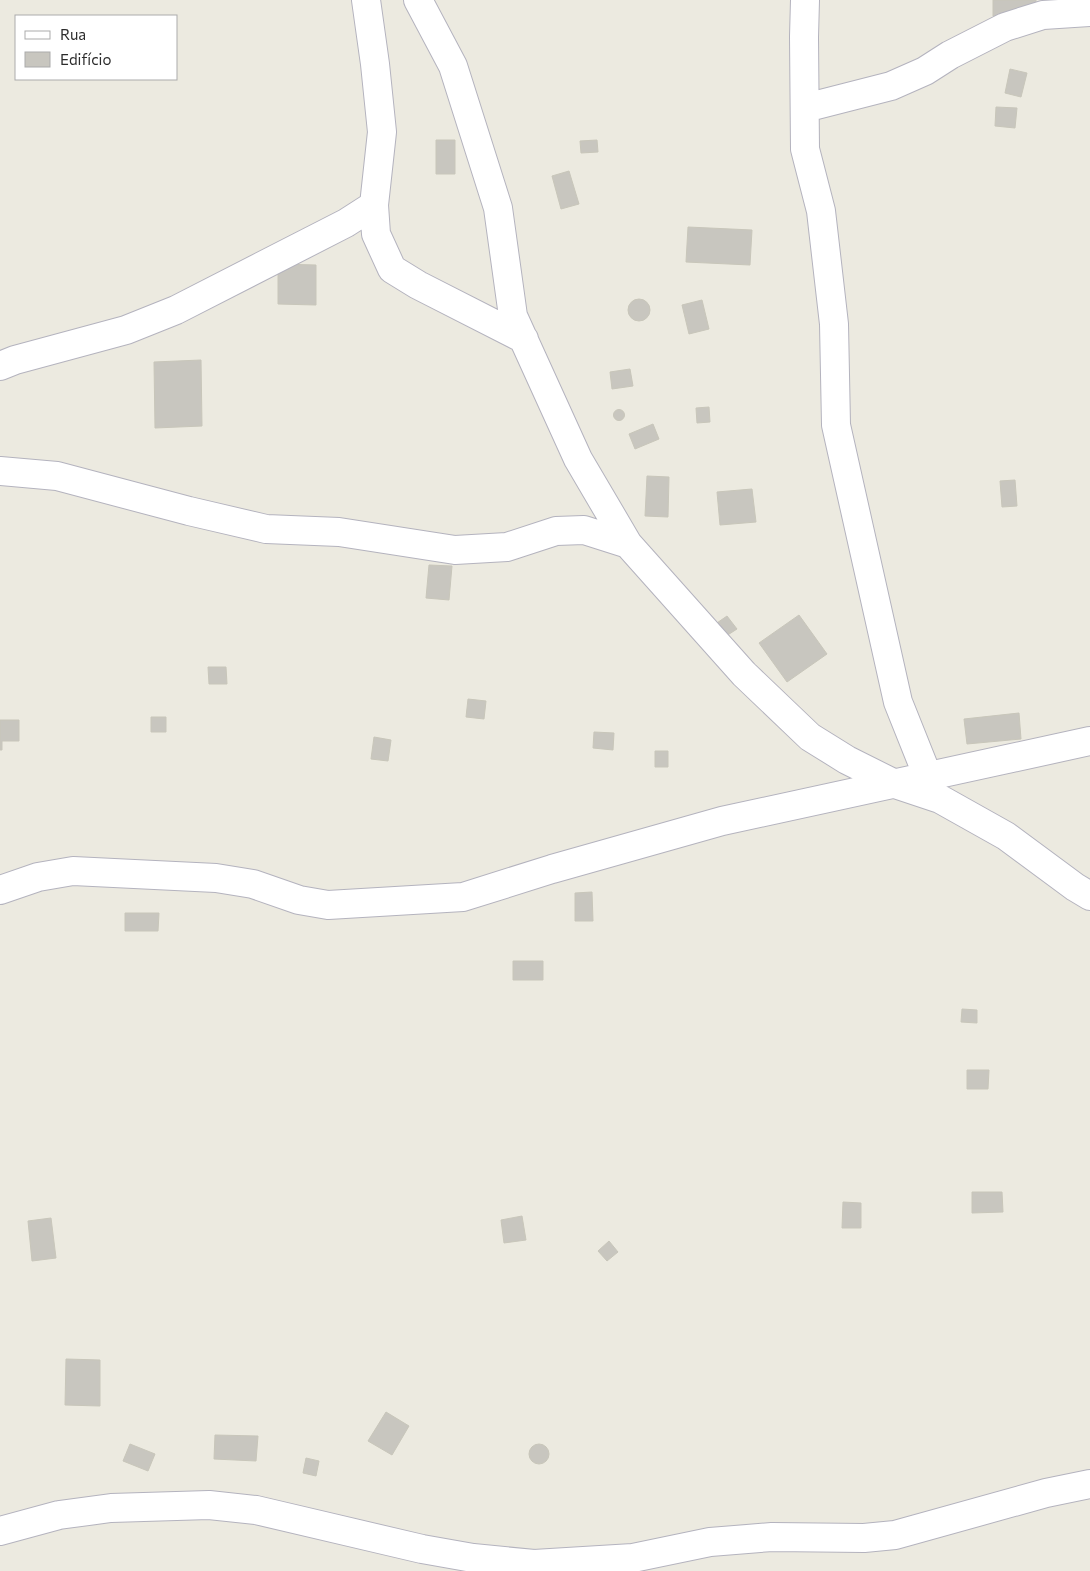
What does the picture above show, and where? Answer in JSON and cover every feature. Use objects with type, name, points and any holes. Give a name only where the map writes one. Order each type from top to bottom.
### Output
[{"type":"street","points":[[366,0],[376,64],[382,132],[374,205],[376,234],[392,269],[418,285],[524,339]]},
{"type":"street","points":[[418,0],[453,66],[498,208],[513,316],[578,460],[628,544],[744,674],[810,737],[847,760],[895,784],[940,799],[1006,836],[1075,888],[1090,896]]},
{"type":"street","points":[[805,0],[805,149],[822,211],[834,324],[836,426],[898,702],[928,777]]},
{"type":"street","points":[[805,108],[891,86],[925,71],[950,55],[1005,27],[1043,14],[1090,12]]},
{"type":"street","points":[[0,366],[15,360],[126,330],[176,310],[346,223],[374,205]]},
{"type":"street","points":[[0,471],[57,476],[266,528],[339,532],[455,550],[507,546],[556,531],[584,530],[628,544]]},
{"type":"street","points":[[0,890],[38,877],[73,871],[216,878],[253,884],[298,900],[328,905],[463,897],[722,821],[1090,741]]},
{"type":"street","points":[[0,1531],[59,1515],[111,1508],[209,1505],[256,1510],[422,1549],[474,1558],[534,1564],[633,1558],[710,1542],[772,1537],[864,1538],[895,1535],[1046,1493],[1090,1484]]},
{"type":"building","points":[[993,0],[1036,0],[1036,14],[993,16]]},
{"type":"building","points":[[1010,69],[1027,73],[1021,97],[1005,93]]},
{"type":"building","points":[[996,107],[1017,108],[1015,128],[995,126]]},
{"type":"building","points":[[436,140],[455,140],[455,174],[436,174]]},
{"type":"building","points":[[597,140],[598,152],[581,153],[580,141]]},
{"type":"building","points":[[569,171],[579,204],[561,209],[552,176]]},
{"type":"building","points":[[688,227],[752,230],[750,265],[686,262]]},
{"type":"building","points":[[278,264],[316,265],[316,305],[278,304]]},
{"type":"building","points":[[639,299],[647,302],[650,310],[647,318],[639,321],[631,318],[628,310],[631,302]]},
{"type":"building","points":[[702,300],[709,329],[689,334],[682,305]]},
{"type":"building","points":[[201,360],[202,426],[155,428],[154,362]]},
{"type":"building","points":[[630,369],[633,386],[612,389],[610,372]]},
{"type":"building","points":[[709,407],[710,422],[697,423],[696,408]]},
{"type":"building","points":[[619,409],[625,415],[619,421],[613,415]]},
{"type":"building","points":[[653,424],[659,439],[635,449],[629,434]]},
{"type":"building","points":[[647,476],[669,477],[668,517],[645,516]]},
{"type":"building","points":[[1015,480],[1017,506],[1002,507],[1000,481]]},
{"type":"building","points":[[752,489],[756,522],[720,525],[717,492]]},
{"type":"building","points":[[429,565],[452,566],[449,600],[426,598]]},
{"type":"building","points":[[799,615],[827,654],[787,682],[759,643]]},
{"type":"building","points":[[727,616],[737,629],[723,638],[714,625]]},
{"type":"building","points":[[208,667],[226,667],[227,684],[209,684]]},
{"type":"building","points":[[468,699],[486,701],[484,719],[466,717]]},
{"type":"building","points":[[1019,713],[1021,739],[967,744],[964,719]]},
{"type":"building","points":[[151,717],[166,717],[166,732],[151,732]]},
{"type":"building","points":[[0,720],[19,720],[19,741],[2,741],[2,750],[0,750]]},
{"type":"building","points":[[594,732],[614,733],[613,750],[593,748]]},
{"type":"building","points":[[374,737],[391,740],[388,761],[371,759]]},
{"type":"building","points":[[655,751],[668,751],[668,767],[655,767]]},
{"type":"building","points":[[592,892],[593,921],[575,921],[575,893]]},
{"type":"building","points":[[125,913],[159,913],[158,931],[125,931]]},
{"type":"building","points":[[513,961],[543,961],[543,980],[513,980]]},
{"type":"building","points":[[962,1009],[977,1010],[977,1023],[961,1022]]},
{"type":"building","points":[[967,1070],[989,1070],[988,1089],[967,1089]]},
{"type":"building","points":[[972,1192],[1002,1192],[1003,1212],[972,1213]]},
{"type":"building","points":[[843,1202],[861,1203],[861,1228],[842,1228]]},
{"type":"building","points":[[522,1216],[526,1240],[504,1243],[501,1220]]},
{"type":"building","points":[[51,1218],[56,1258],[32,1261],[28,1221]]},
{"type":"building","points":[[609,1241],[618,1252],[607,1261],[598,1251]]},
{"type":"building","points":[[66,1359],[100,1360],[100,1406],[65,1405]]},
{"type":"building","points":[[386,1412],[409,1426],[392,1455],[368,1441]]},
{"type":"building","points":[[215,1435],[258,1436],[256,1461],[214,1459]]},
{"type":"building","points":[[130,1444],[155,1454],[148,1471],[123,1461]]},
{"type":"building","points":[[539,1444],[546,1447],[549,1454],[546,1461],[539,1464],[532,1461],[529,1454],[532,1447]]},
{"type":"building","points":[[306,1458],[319,1461],[316,1476],[303,1473]]}]
